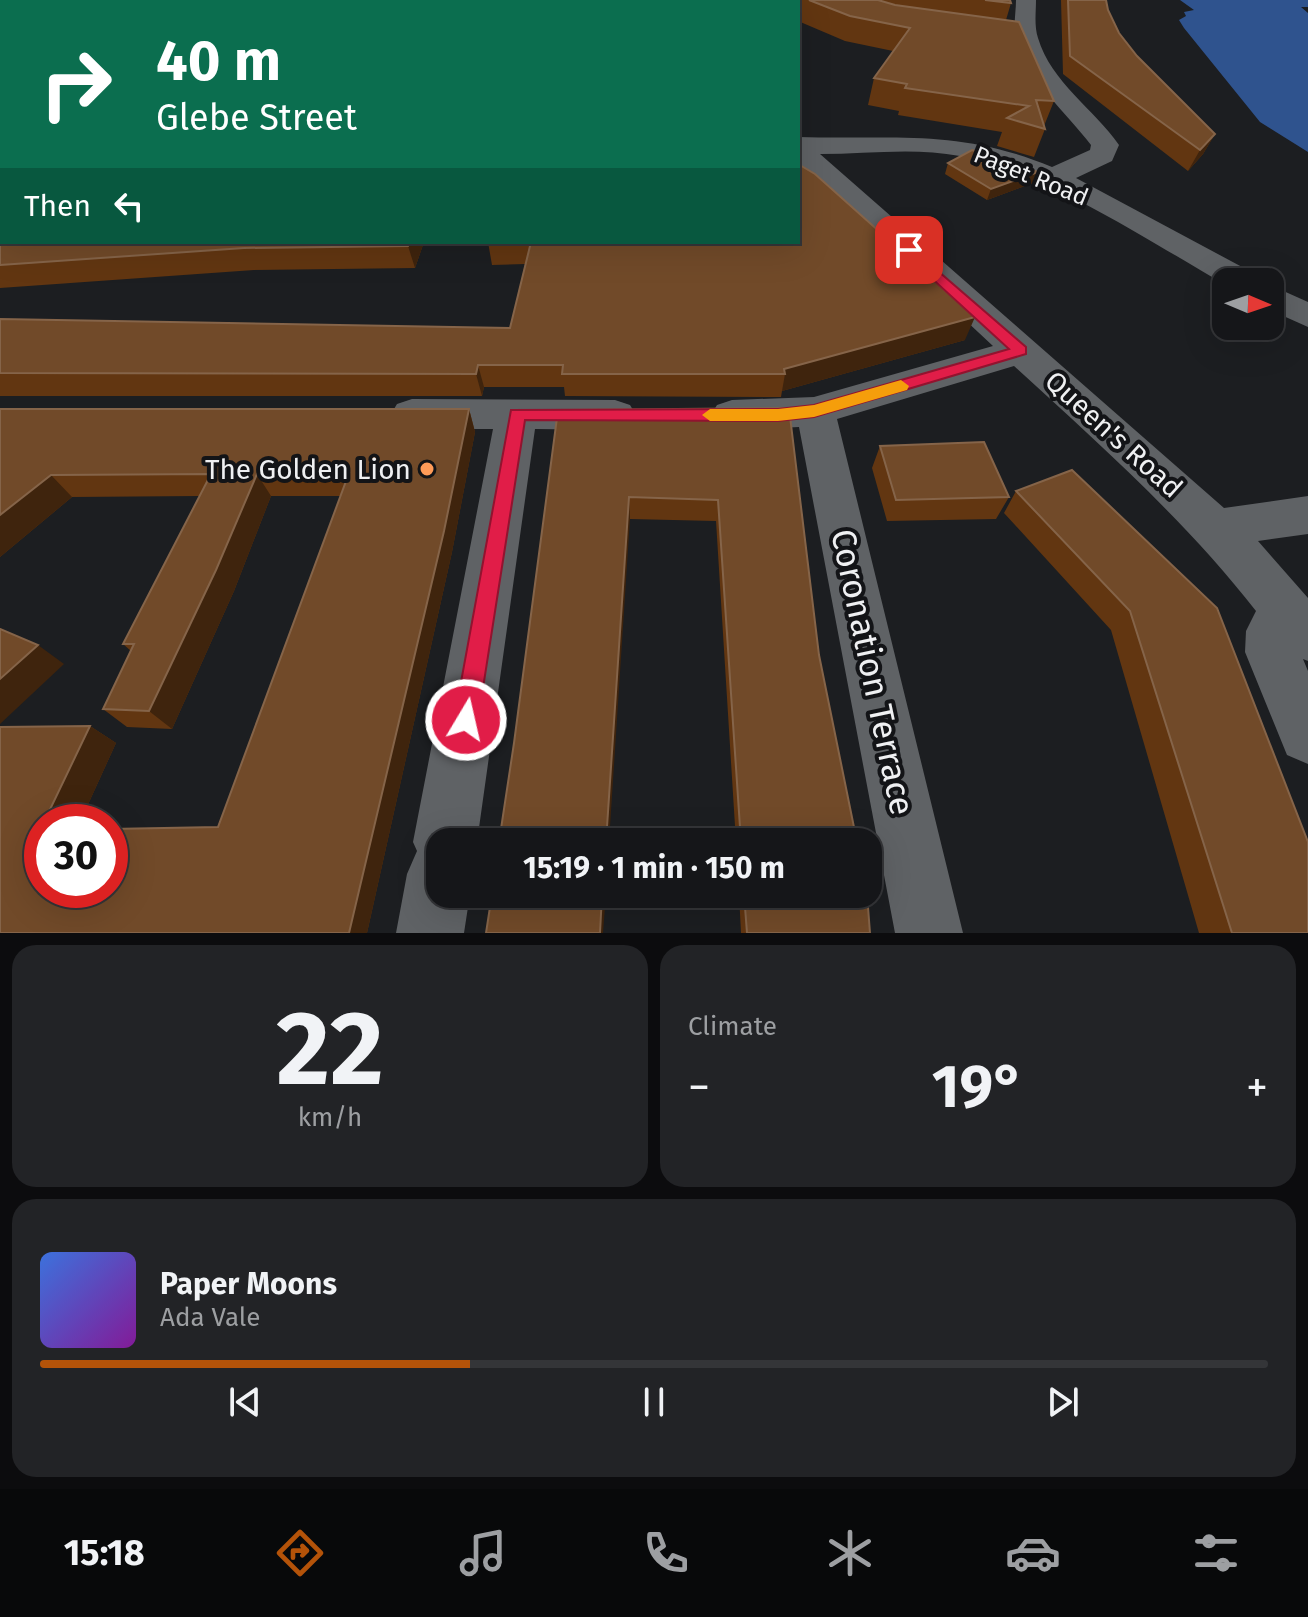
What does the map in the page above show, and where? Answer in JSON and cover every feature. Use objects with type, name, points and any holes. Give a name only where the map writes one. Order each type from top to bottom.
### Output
[{"type":"street","points":[[1026,0],[1015,37],[1105,145],[1102,155],[1050,179]]},
{"type":"street","name":"Paget Road","points":[[800,147],[894,143],[959,148],[999,158],[1050,179],[1218,268]]},
{"type":"street","name":"Queen's Road","points":[[800,149],[1215,528],[1298,625]]},
{"type":"street","points":[[1284,303],[1308,316]]},
{"type":"street","points":[[699,415],[778,415],[814,411],[1021,351]]},
{"type":"street","name":"Coronation Terrace","points":[[814,411],[827,452],[929,933]]},
{"type":"street","points":[[376,414],[652,415]]},
{"type":"street","points":[[447,828],[517,414]]},
{"type":"street","points":[[1215,528],[1308,515]]},
{"type":"street","points":[[1298,625],[1272,631],[1272,652],[1308,735]]},
{"type":"street","points":[[430,933],[434,908]]},
{"type":"shaded area","points":[[1180,0],[1308,0],[1308,7],[1301,7],[1308,13],[1308,152],[1260,122],[1184,28],[1179,20],[1186,16],[1184,12],[1194,10]]},
{"type":"building","points":[[809,0],[878,0],[1019,22],[1054,101],[1036,100],[1045,129],[1007,118],[1029,106],[905,88],[907,84],[874,78],[910,28],[850,16]]},
{"type":"building","points":[[1068,0],[1106,0],[1119,33],[1137,56],[1215,134],[1200,150],[1070,56]]},
{"type":"building","points":[[972,150],[1038,172],[991,189],[948,163]]},
{"type":"building","points":[[800,165],[815,174],[975,317],[784,369],[785,374],[562,374],[563,365],[478,365],[476,374],[0,373],[0,319],[510,328],[531,244],[800,244]]},
{"type":"building","points":[[0,244],[409,244],[244,248],[0,265]]},
{"type":"building","points":[[789,408],[819,655],[854,828],[740,828],[718,500],[629,497],[607,828],[501,828],[558,410]]},
{"type":"building","points":[[0,409],[469,409],[444,531],[349,933],[0,933],[0,727],[90,726],[53,804],[24,804],[24,908],[128,908],[128,829],[218,827],[349,473],[257,474],[216,570],[149,711],[103,709],[134,644],[123,644],[211,474],[51,475],[0,515]]},
{"type":"building","points":[[984,442],[1009,497],[896,500],[880,446]]},
{"type":"building","points":[[1072,470],[1217,608],[1308,842],[1308,933],[1232,933],[1130,611],[1016,491]]},
{"type":"building","points":[[0,629],[38,645],[0,679]]},
{"type":"building","points":[[490,908],[601,908],[600,933],[486,933]]},
{"type":"building","points":[[745,908],[868,908],[870,933],[747,933]]},
{"type":"slow traffic","points":[[710,415],[778,415],[814,411],[901,386]]},
{"type":"place","name":"The Golden Lion","points":[[427,469]]},
{"type":"route","points":[[466,720],[517,414],[778,415],[814,411],[1021,351],[909,250]]}]
